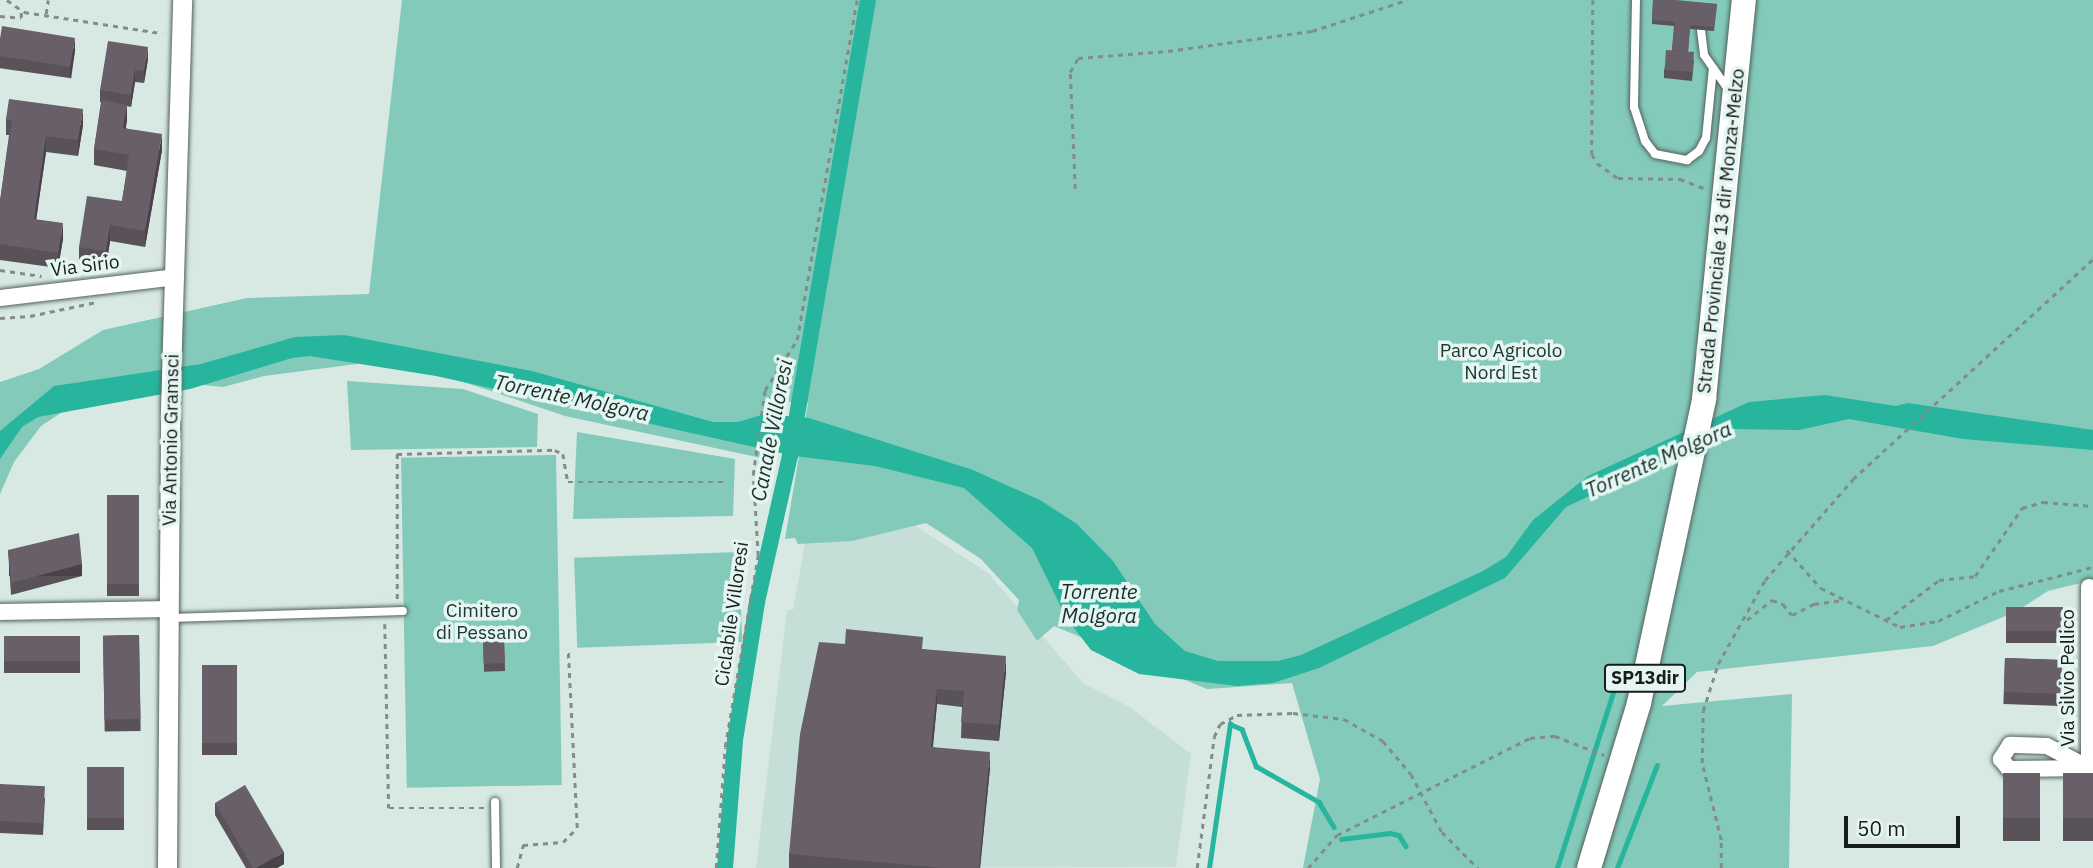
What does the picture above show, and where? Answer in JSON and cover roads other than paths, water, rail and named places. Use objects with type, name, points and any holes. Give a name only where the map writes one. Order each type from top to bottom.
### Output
[{"type":"main road","name":"Strada Provinciale 13 dir Monza-Melzo","points":[[1589,868],[1627,753],[1688,485],[1704,400],[1744,0]]},
{"type":"street","name":"Via Antonio Gramsci","points":[[167,868],[170,411],[182,6]]},
{"type":"street","name":"Via Sirio","points":[[0,298],[174,277]]},
{"type":"street","name":"Via Silvio Pellico","points":[[2089,587],[2091,768]]},
{"type":"street","points":[[0,612],[144,610],[169,613]]},
{"type":"street","name":"Via Silvio Pellico","points":[[2010,745],[2047,746],[2091,768],[2009,769],[2001,759],[2010,745]]},
{"type":"lane","points":[[1636,0],[1634,107],[1645,141],[1655,154],[1687,160],[1699,151],[1706,138],[1713,68]]},
{"type":"lane","points":[[1701,30],[1704,55],[1734,98]]},
{"type":"lane","points":[[169,613],[400,611]]},
{"type":"lane","points":[[495,805],[496,868]]},
{"type":"water","name":"Torrente Molgora","points":[[344,335],[532,371],[713,422],[738,422],[765,414],[809,418],[973,470],[1040,500],[1077,524],[1113,561],[1155,624],[1185,651],[1218,661],[1278,661],[1301,655],[1483,571],[1506,557],[1533,520],[1588,476],[1749,402],[1825,395],[1896,406],[1908,403],[2093,430],[2093,450],[1963,439],[1849,419],[1799,430],[1733,429],[1566,507],[1505,578],[1319,668],[1273,683],[1237,686],[1139,674],[1091,650],[1067,619],[1032,548],[964,488],[875,466],[794,456],[436,376],[310,356],[292,358],[190,389],[38,417],[22,427],[0,459],[0,431],[54,386],[201,364],[295,337]]},
{"type":"waterway","name":"Canale Villoresi","points":[[725,868],[735,740],[757,602],[790,456],[868,0]]},
{"type":"waterway","points":[[1557,868],[1621,667]]},
{"type":"waterway","points":[[1209,868],[1230,724],[1242,729],[1256,766],[1319,802],[1334,827]]},
{"type":"waterway","points":[[1617,868],[1657,765]]},
{"type":"waterway","points":[[1341,839],[1390,833],[1399,835],[1406,846]]},
{"type":"park label","name":"Parco Agricolo Nord Est","points":[[1501,362]]},
{"type":"park label","name":"Cimitero di Pessano","points":[[482,622]]}]
